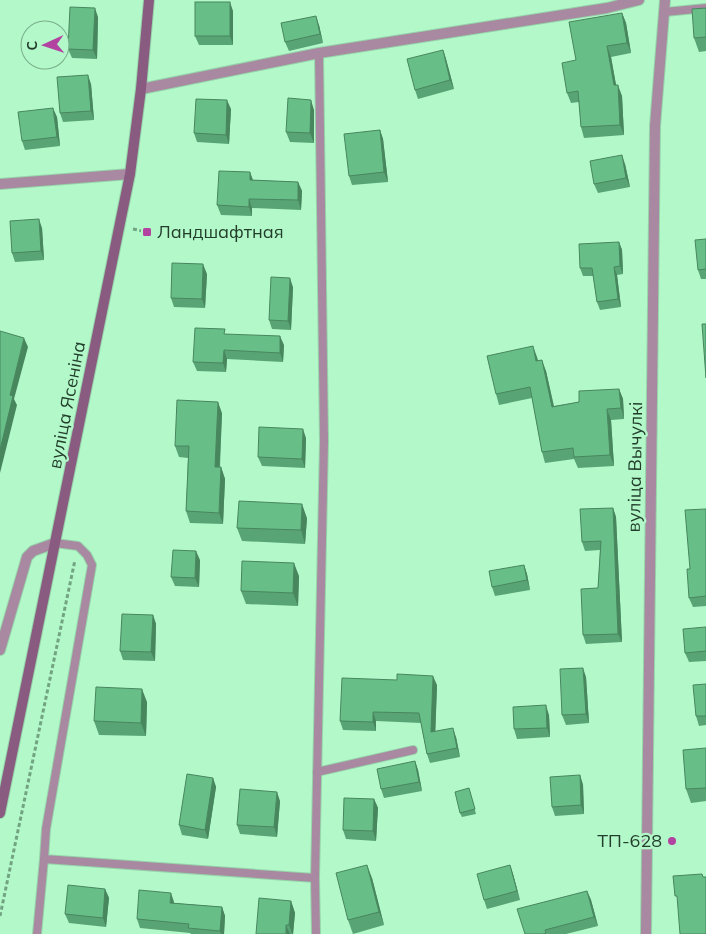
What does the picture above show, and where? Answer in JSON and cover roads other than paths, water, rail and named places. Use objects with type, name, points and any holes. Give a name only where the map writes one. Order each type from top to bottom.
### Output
[{"type":"street","name":"вуліца Ясеніна","points":[[0,814],[130,174],[141,89],[149,0]]},
{"type":"street","points":[[141,89],[320,53],[607,8],[639,0]]},
{"type":"street","name":"вуліца Вычулкі","points":[[646,934],[655,126],[665,0]]},
{"type":"street","points":[[0,184],[130,174]]},
{"type":"street","points":[[0,650],[28,557],[33,551],[55,543]]},
{"type":"lane","points":[[665,12],[706,8]]},
{"type":"lane","points":[[316,934],[315,878],[324,441],[320,53]]},
{"type":"lane","points":[[37,934],[46,829],[92,565],[78,546],[55,543]]},
{"type":"lane","points":[[317,772],[413,750]]},
{"type":"lane","points":[[44,859],[315,878]]},
{"type":"place","name":"Ландшафтная","points":[[147,232]]},
{"type":"place","name":"ТП-628","points":[[672,841]]}]
